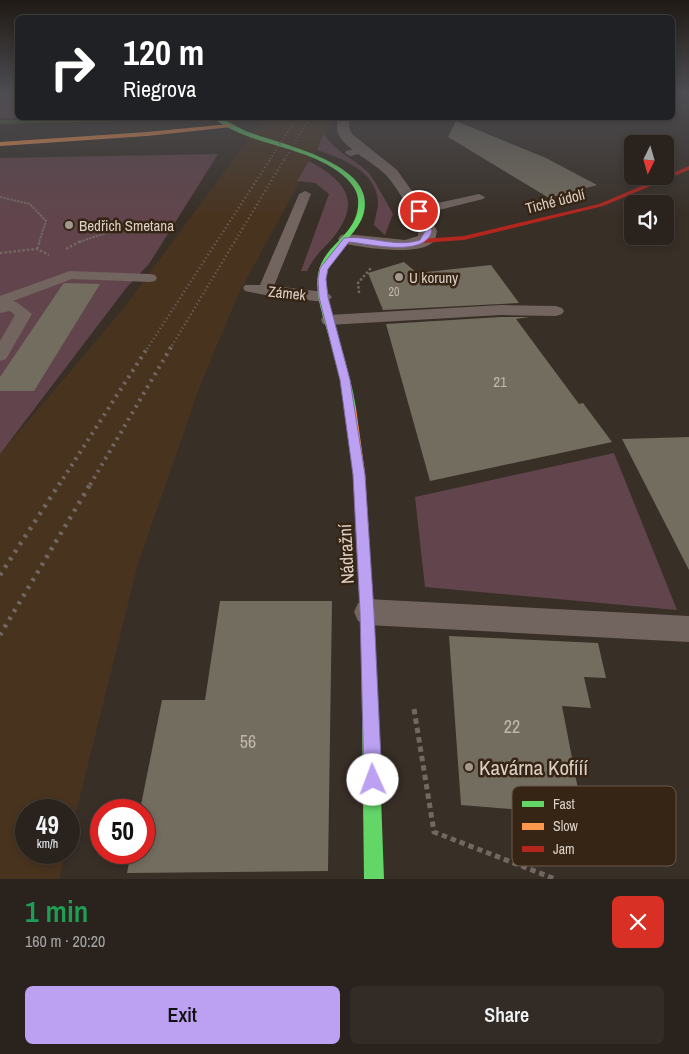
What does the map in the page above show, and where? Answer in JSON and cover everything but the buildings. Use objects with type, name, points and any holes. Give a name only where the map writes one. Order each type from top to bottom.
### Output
[{"type":"main road","points":[[0,144],[147,134]]},
{"type":"main road","name":"Nádražní","points":[[255,134],[330,163],[345,172],[360,190],[362,203],[354,229],[324,268],[322,279],[329,320],[345,380],[359,475],[367,612],[374,879]]},
{"type":"main road","name":"Tiché údolí","points":[[422,241],[464,238],[601,205],[689,168]]},
{"type":"street","points":[[345,134],[357,152],[392,172],[419,211],[428,231],[427,237],[412,245],[347,239]]},
{"type":"lane","name":"Zámek","points":[[305,194],[257,290],[324,297]]},
{"type":"lane","points":[[419,211],[479,197]]},
{"type":"lane","points":[[0,301],[70,274],[150,278]]},
{"type":"lane","points":[[0,308],[13,306],[24,314],[0,355]]},
{"type":"lane","points":[[329,320],[502,310],[556,311]]},
{"type":"lane","points":[[367,612],[689,629]]},
{"type":"path","points":[[0,197],[30,204],[46,221],[36,249]]},
{"type":"path","points":[[42,285],[52,257],[87,238],[133,224]]},
{"type":"path","points":[[0,253],[36,249],[52,257]]},
{"type":"shaded area","points":[[252,134],[325,134],[238,295],[200,386],[138,564],[79,799],[15,799],[15,864],[63,864],[59,879],[0,879],[0,454],[123,309]]},
{"type":"shaded area","points":[[325,134],[338,150],[367,171],[393,214],[385,235],[374,225],[378,202],[376,191],[365,174],[337,157],[317,150]]},
{"type":"shaded area","points":[[218,154],[149,264],[127,287],[0,454],[0,158]]},
{"type":"shaded area","points":[[309,161],[338,181],[344,189],[348,208],[345,219],[334,237],[314,259],[307,271],[301,271],[329,194],[315,183],[297,181]]},
{"type":"shaded area","points":[[614,453],[677,610],[425,587],[415,497]]},
{"type":"railway","points":[[270,159],[286,134]]},
{"type":"railway","points":[[285,159],[300,134]]},
{"type":"railway","points":[[147,349],[271,158]]},
{"type":"railway","points":[[170,349],[285,158]]},
{"type":"railway","points":[[59,485],[148,347]]},
{"type":"railway","points":[[90,485],[171,347]]},
{"type":"railway","points":[[0,575],[60,483]]},
{"type":"railway","points":[[0,635],[91,483]]},
{"type":"traffic: fast","points":[[252,134],[320,159],[338,169],[352,180],[360,194],[362,210],[359,219],[349,235],[329,257],[322,274],[325,304],[351,408]]},
{"type":"traffic: fast","points":[[368,633],[374,879]]},
{"type":"traffic: slow","points":[[0,144],[147,134]]},
{"type":"traffic: slow","points":[[351,408],[359,473],[368,633]]},
{"type":"traffic: jam","points":[[422,241],[464,238],[601,205],[689,168]]},
{"type":"place","name":"Bedřich Smetana","points":[[69,225]]},
{"type":"place","name":"U koruny","points":[[399,277]]},
{"type":"place","name":"Kavárna Kofííí","points":[[469,767]]},
{"type":"route","points":[[373,780],[367,612],[359,475],[345,380],[329,320],[322,279],[324,268],[347,239],[398,245],[412,245],[422,241],[427,237],[428,231],[419,211]]}]
